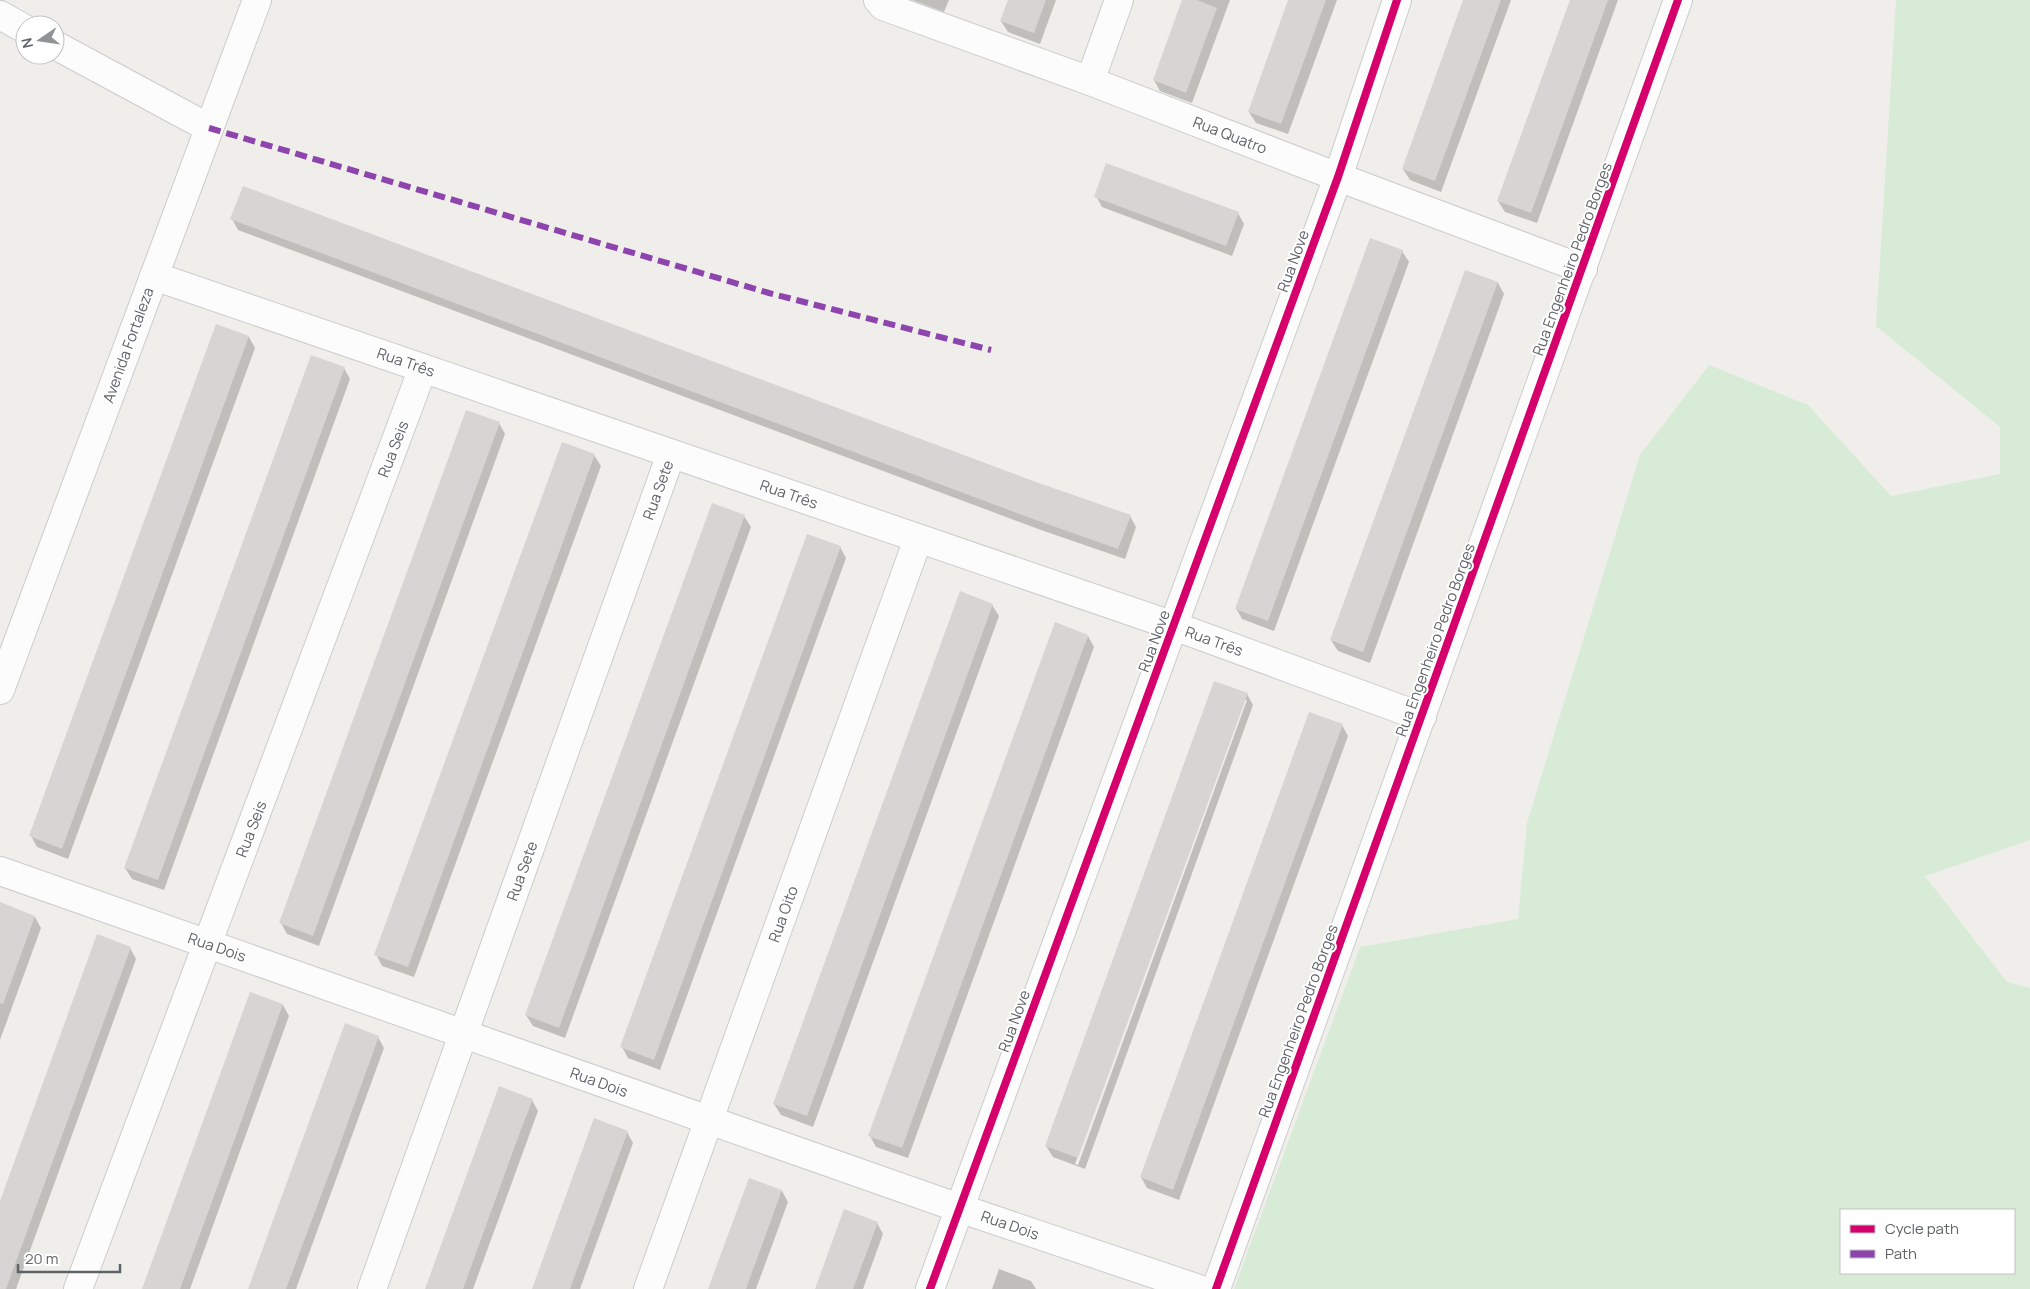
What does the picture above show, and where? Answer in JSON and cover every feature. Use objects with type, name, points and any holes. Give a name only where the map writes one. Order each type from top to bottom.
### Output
[{"type":"street","name":"Avenida Fortaleza","points":[[0,690],[257,0]]},
{"type":"street","name":"Rua Quatro","points":[[878,0],[883,6],[1090,81],[1583,269]]},
{"type":"street","points":[[1090,81],[1119,0]]},
{"type":"street","name":"Rua Nove","points":[[930,1289],[1338,177],[1397,0]]},
{"type":"street","name":"Rua Engenheiro Pedro Borges","points":[[1216,1289],[1678,0]]},
{"type":"street","points":[[0,15],[15,23]]},
{"type":"street","points":[[65,50],[209,128]]},
{"type":"street","name":"Rua Três","points":[[154,276],[1174,626],[1422,717]]},
{"type":"street","name":"Rua Seis","points":[[78,1289],[423,368]]},
{"type":"street","name":"Rua Sete","points":[[372,1289],[672,454]]},
{"type":"street","name":"Rua Oito","points":[[648,1289],[918,539]]},
{"type":"street","name":"Rua Dois","points":[[0,871],[709,1121],[1199,1289]]},
{"type":"green space","points":[[1896,0],[2030,0],[2030,840],[1925,876],[2007,982],[2030,988],[2030,1289],[1234,1289],[1360,947],[1518,919],[1527,823],[1640,455],[1709,365],[1808,405],[1891,496],[2000,474],[2000,427],[1876,326]]},
{"type":"building","points":[[1008,0],[1046,0],[1034,33],[1000,21]]},
{"type":"building","points":[[1182,0],[1197,0],[1217,8],[1186,93],[1153,80]]},
{"type":"building","points":[[1288,0],[1326,0],[1281,124],[1248,112]]},
{"type":"building","points":[[1463,0],[1501,0],[1435,181],[1402,169]]},
{"type":"building","points":[[1570,0],[1608,0],[1531,213],[1497,201]]},
{"type":"building","points":[[1106,163],[1239,212],[1226,246],[1094,197]]},
{"type":"building","points":[[243,186],[1036,482],[1131,515],[1118,549],[230,219]]},
{"type":"building","points":[[1370,238],[1403,250],[1268,621],[1235,609]]},
{"type":"building","points":[[1465,270],[1498,282],[1363,652],[1330,640]]},
{"type":"building","points":[[216,324],[249,336],[62,849],[29,836]]},
{"type":"building","points":[[311,355],[345,367],[158,880],[124,868]]},
{"type":"building","points":[[466,410],[500,422],[313,936],[279,923]]},
{"type":"building","points":[[562,442],[595,454],[408,967],[374,955]]},
{"type":"building","points":[[712,503],[745,515],[559,1028],[525,1015]]},
{"type":"building","points":[[807,534],[841,546],[654,1060],[620,1047]]},
{"type":"building","points":[[960,591],[993,604],[807,1116],[773,1104]]},
{"type":"building","points":[[1055,622],[1088,635],[902,1148],[868,1136]]},
{"type":"building","points":[[1214,681],[1248,693],[1078,1158],[1045,1146]]},
{"type":"building","points":[[1309,712],[1343,724],[1173,1190],[1140,1177]]},
{"type":"building","points":[[0,902],[35,916],[3,1004],[0,1003]]},
{"type":"building","points":[[97,934],[131,947],[6,1289],[0,1289],[0,1201]]},
{"type":"building","points":[[250,992],[283,1004],[237,1133],[180,1289],[142,1289]]},
{"type":"building","points":[[345,1023],[379,1036],[331,1169],[286,1289],[248,1289]]},
{"type":"building","points":[[499,1086],[533,1099],[463,1289],[425,1289]]},
{"type":"building","points":[[594,1118],[628,1131],[570,1289],[532,1289]]},
{"type":"building","points":[[749,1178],[782,1190],[746,1289],[708,1289]]},
{"type":"building","points":[[844,1209],[878,1222],[853,1289],[815,1289]]},
{"type":"marked path","points":[[209,128],[769,293],[991,350]]},
{"type":"cycle path","points":[[930,1289],[1338,177],[1397,0]]},
{"type":"cycle path","points":[[1216,1289],[1678,0]]}]
